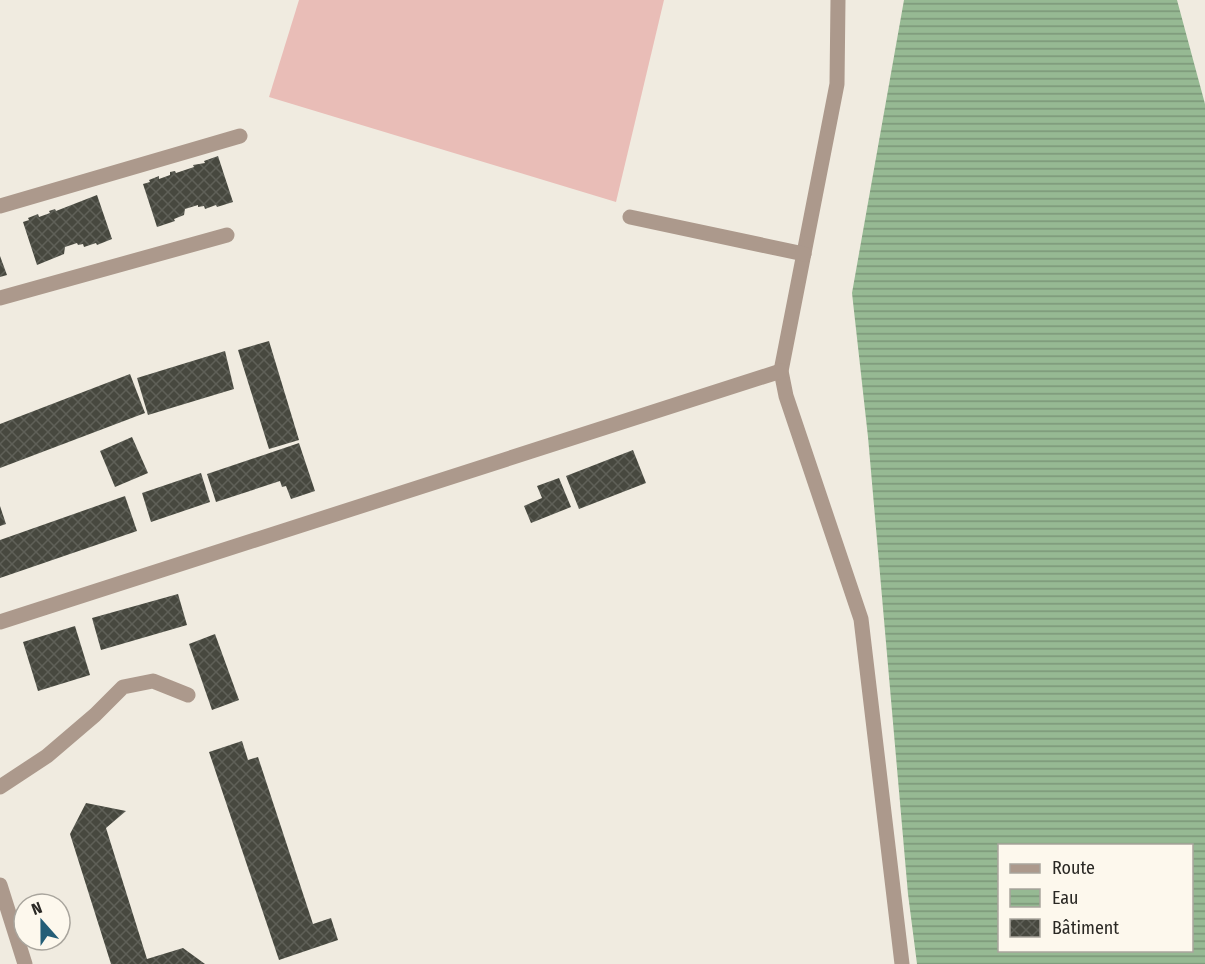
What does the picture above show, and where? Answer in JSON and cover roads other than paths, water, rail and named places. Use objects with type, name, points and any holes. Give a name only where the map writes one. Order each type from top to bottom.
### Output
[{"type":"street","points":[[838,0],[837,84],[781,371],[786,396],[861,620],[902,964]]},
{"type":"street","points":[[0,206],[240,135]]},
{"type":"street","points":[[630,217],[804,254]]},
{"type":"street","points":[[0,298],[227,236]]},
{"type":"street","points":[[0,622],[781,371]]},
{"type":"street","points":[[0,787],[47,756],[95,715],[123,687],[153,681],[188,695]]},
{"type":"street","points":[[2,898],[25,964]]},
{"type":"water","points":[[904,0],[1177,0],[1205,104],[1205,964],[917,964],[908,894],[868,437],[852,293]]}]
